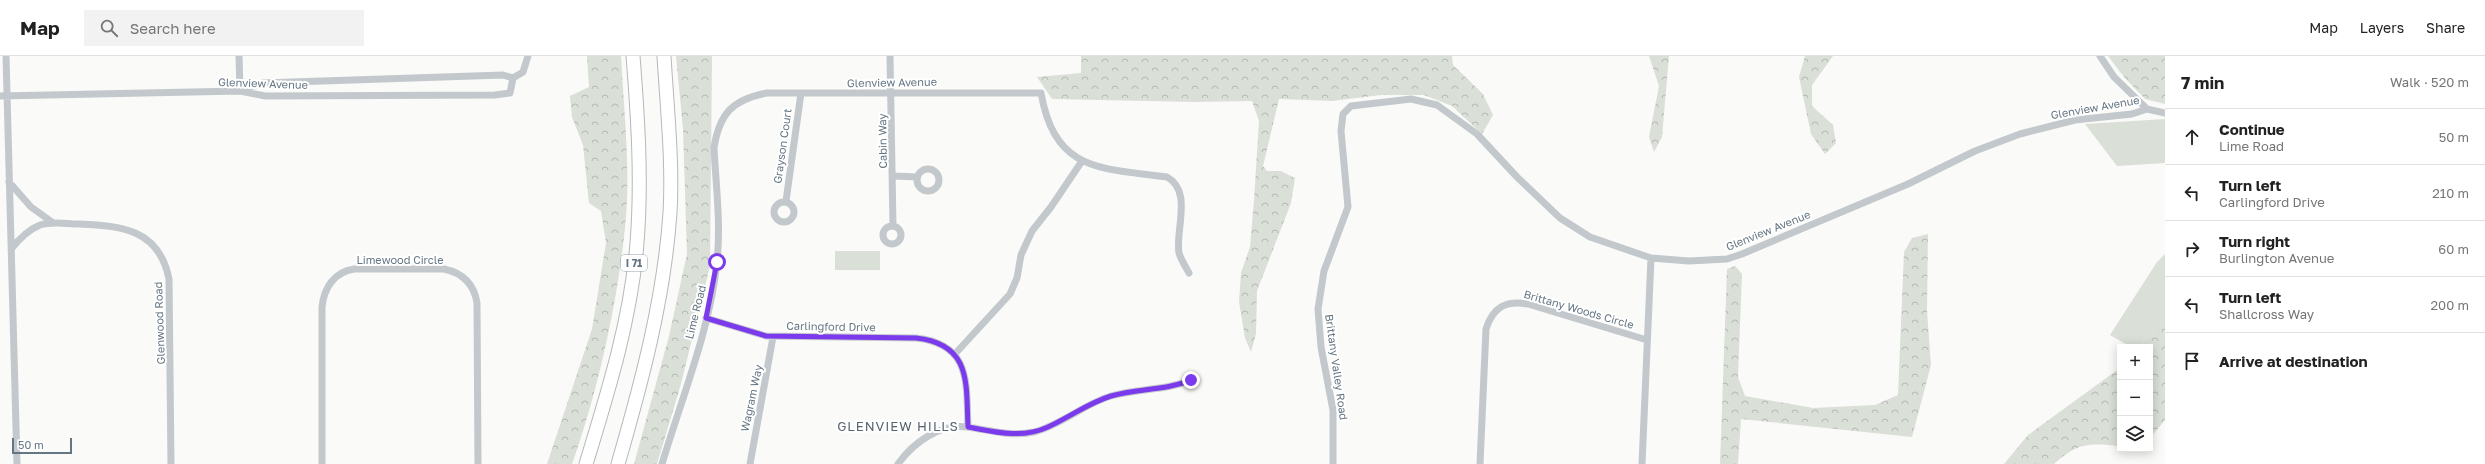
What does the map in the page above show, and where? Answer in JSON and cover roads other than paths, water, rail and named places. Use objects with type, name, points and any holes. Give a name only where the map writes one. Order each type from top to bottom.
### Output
[{"type":"highway","name":"I 71","points":[[586,464],[610,383],[625,322],[637,245],[640,155],[633,56]]},
{"type":"highway","points":[[618,464],[646,365],[657,317],[666,254],[671,156],[664,56]]},
{"type":"street","points":[[6,56],[4,96],[12,248],[17,464]]},
{"type":"street","points":[[239,56],[240,91],[262,83],[503,74],[513,78],[523,72],[528,56]]},
{"type":"street","name":"Cabin Way","points":[[890,56],[894,176],[893,226]]},
{"type":"street","points":[[2100,56],[2114,77],[2147,109]]},
{"type":"street","name":"Glenview Avenue","points":[[4,96],[161,94],[240,91],[265,96],[506,95],[510,94],[513,88],[513,78]]},
{"type":"street","name":"Glenview Avenue","points":[[744,99],[767,93],[1041,93],[1048,122],[1055,137],[1064,148],[1082,161]]},
{"type":"street","name":"Grayson Court","points":[[786,201],[801,93]]},
{"type":"street","name":"Lime Road","points":[[662,464],[706,318],[717,262],[719,237],[714,148],[716,134],[726,114],[744,99]]},
{"type":"street","name":"Glenview Avenue","points":[[1344,112],[1356,104],[1411,99],[1437,105],[1477,134],[1522,182],[1560,218],[1576,230],[1651,258],[1689,261],[1734,258],[1908,184],[1995,142],[2075,120],[2132,114],[2147,109],[2165,113]]},
{"type":"street","name":"Brittany Valley Road","points":[[1333,464],[1333,410],[1321,347],[1318,309],[1324,271],[1348,207],[1341,147],[1344,112]]},
{"type":"street","points":[[968,427],[967,380],[963,367],[954,355],[1010,294],[1016,278],[1021,255],[1032,231],[1052,207],[1082,161],[1091,165],[1115,170],[1167,177],[1176,184],[1181,192],[1179,253],[1189,273]]},
{"type":"street","points":[[894,176],[917,177]]},
{"type":"street","points":[[9,182],[31,208],[52,222]]},
{"type":"street","name":"Glenwood Road","points":[[12,248],[29,231],[52,222],[108,225],[130,230],[148,241],[162,258],[169,279],[171,464]]},
{"type":"street","name":"Brittany Woods Circle","points":[[1642,464],[1651,258]]},
{"type":"street","name":"Limewood Circle","points":[[322,464],[322,307],[328,285],[342,273],[354,269],[444,269],[456,272],[465,278],[472,287],[477,303],[478,464]]},
{"type":"street","name":"Brittany Woods Circle","points":[[1480,464],[1486,329],[1490,318],[1502,305],[1516,302],[1528,304],[1647,340]]},
{"type":"street","name":"Carlingford Drive","points":[[706,318],[773,337],[916,338],[939,343],[954,355]]},
{"type":"street","name":"Wagram Way","points":[[750,464],[773,337]]},
{"type":"street","points":[[898,464],[911,449],[926,437],[947,429],[968,427],[1000,433],[1033,432],[1047,427],[1089,404],[1111,396],[1132,391],[1174,387],[1191,380]]},
{"type":"district","name":"GLENVIEW HILLS","points":[[898,426]]}]
